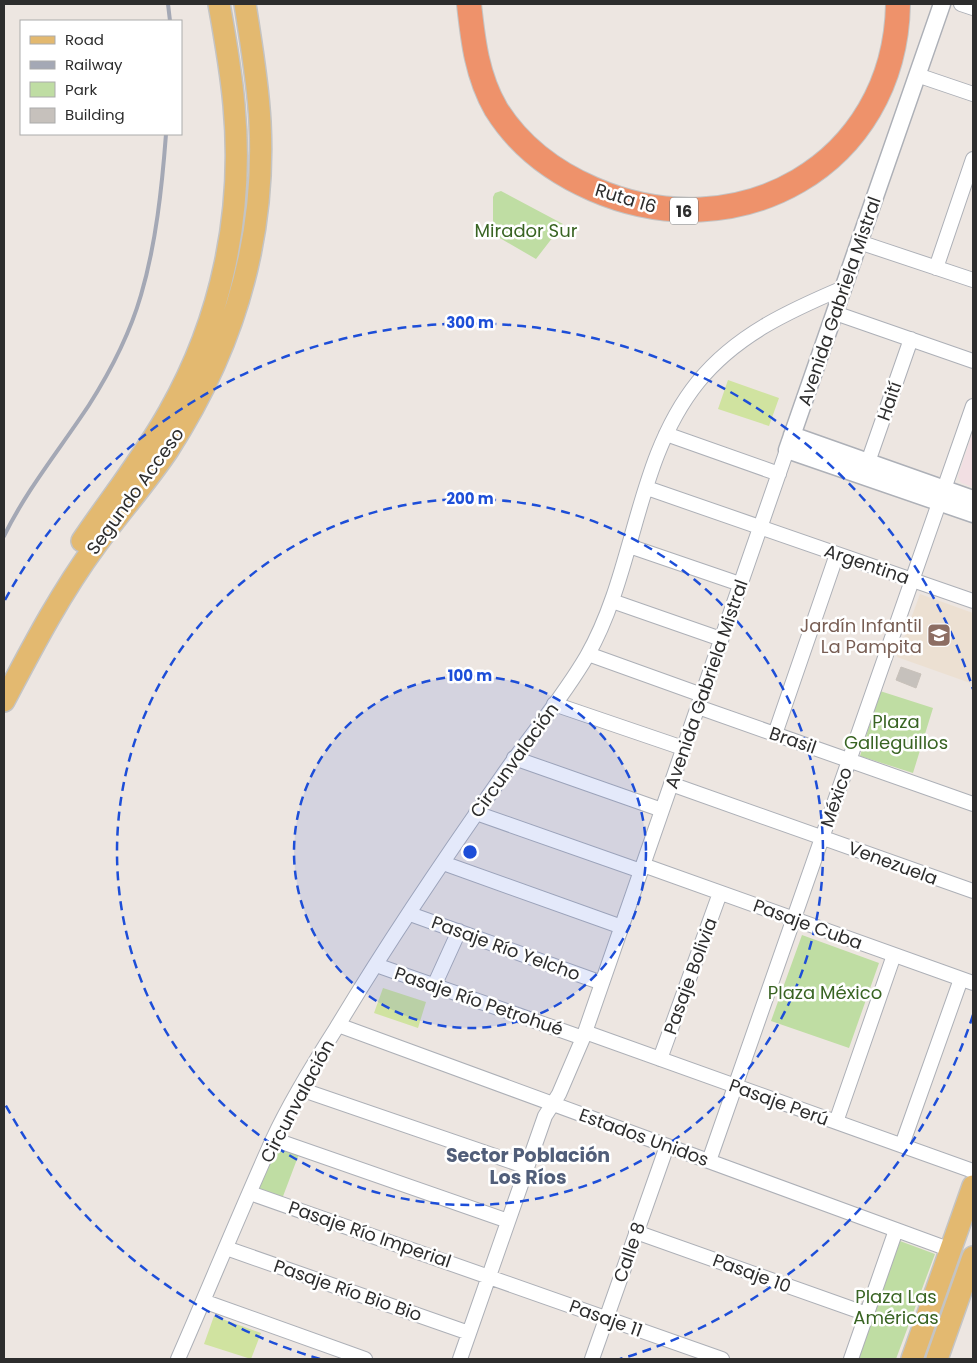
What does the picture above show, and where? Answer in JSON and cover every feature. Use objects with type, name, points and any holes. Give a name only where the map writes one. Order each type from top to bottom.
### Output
[{"type":"highway","name":"Ruta 16","points":[[469,4],[474,47],[485,86],[506,123],[529,149],[567,176],[610,196],[646,207],[682,211],[717,209],[769,196],[803,178],[833,154],[858,126],[884,79],[894,48],[898,4]]},
{"type":"main road","name":"Segundo Acceso","points":[[4,672],[55,583],[168,414],[194,364],[214,311],[227,258],[236,168],[234,107],[219,4]]},
{"type":"main road","name":"Segundo Acceso","points":[[4,701],[43,628],[81,567],[168,450],[198,398],[234,317],[251,250],[260,169],[258,96],[245,4]]},
{"type":"main road","points":[[912,1359],[973,1186]]},
{"type":"main road","points":[[937,1359],[968,1287],[973,1257]]},
{"type":"street","name":"Avenida Gabriela Mistral","points":[[460,1359],[545,1116],[554,1104],[584,1035],[942,4]]},
{"type":"street","points":[[960,4],[973,8]]},
{"type":"street","points":[[917,75],[973,94]]},
{"type":"street","points":[[936,268],[973,159]]},
{"type":"street","points":[[859,242],[973,280]]},
{"type":"street","name":"Circunvalación","points":[[178,1359],[273,1139],[300,1088],[376,965],[476,813],[588,654],[612,601],[666,434],[696,384],[736,344],[785,313],[843,288]]},
{"type":"street","points":[[834,313],[973,361]]},
{"type":"street","name":"Haití","points":[[868,462],[911,339]]},
{"type":"street","name":"México","points":[[709,1161],[973,406]]},
{"type":"street","points":[[666,434],[778,474]]},
{"type":"street","points":[[790,442],[868,462],[942,496],[973,514]]},
{"type":"street","points":[[790,442],[942,496],[973,499]]},
{"type":"street","name":"Argentina","points":[[647,488],[973,601]]},
{"type":"street","points":[[629,546],[740,584]]},
{"type":"street","points":[[775,734],[837,554]]},
{"type":"street","points":[[612,601],[721,639]]},
{"type":"street","name":"Brasil","points":[[588,654],[775,734],[973,804]]},
{"type":"street","points":[[554,704],[683,748]]},
{"type":"street","points":[[514,758],[662,810]]},
{"type":"street","name":"Venezuela","points":[[671,784],[973,891]]},
{"type":"street","name":"Pasaje Cuba","points":[[476,813],[720,892],[967,981]]},
{"type":"street","points":[[443,863],[622,926]]},
{"type":"street","name":"Pasaje Bolivia","points":[[660,1059],[720,892]]},
{"type":"street","name":"Pasaje Río Yelcho","points":[[410,914],[602,983]]},
{"type":"street","points":[[434,986],[459,931]]},
{"type":"street","points":[[836,1122],[894,955]]},
{"type":"street","name":"Pasaje Río Petrohué","points":[[376,965],[584,1035]]},
{"type":"street","points":[[902,1145],[967,981]]},
{"type":"street","name":"Estados Unidos","points":[[338,1025],[951,1250]]},
{"type":"street","name":"Pasaje Perú","points":[[584,1035],[660,1059],[973,1171]]},
{"type":"street","points":[[300,1088],[527,1167]]},
{"type":"street","points":[[273,1139],[508,1221]]},
{"type":"street","name":"Calle 8","points":[[592,1359],[667,1146]]},
{"type":"street","name":"Pasaje Río Imperial","points":[[250,1193],[489,1276]]},
{"type":"street","points":[[851,1359],[896,1230]]},
{"type":"street","name":"Pasaje 10","points":[[636,1232],[867,1314]]},
{"type":"street","name":"Pasaje Río Bio Bio","points":[[226,1248],[469,1333]]},
{"type":"street","name":"Pasaje 11","points":[[489,1276],[722,1359]]},
{"type":"street","points":[[941,1278],[968,1287]]},
{"type":"street","points":[[203,1300],[365,1359]]},
{"type":"shaded area","points":[[973,431],[973,487],[961,483],[958,476]]},
{"type":"shaded area","name":"Jardín Infantil La Pampita","points":[[920,594],[973,613],[973,684],[897,657]]},
{"type":"green space","name":"Mirador Sur","points":[[501,191],[563,224],[536,259],[493,234],[493,197],[495,193]]},
{"type":"green space","points":[[728,380],[779,398],[769,426],[718,409]]},
{"type":"green space","name":"Plaza Galleguillos","points":[[880,691],[933,708],[913,773],[860,756]]},
{"type":"green space","name":"Plaza México","points":[[802,935],[879,963],[849,1048],[771,1021]]},
{"type":"green space","points":[[383,988],[426,1002],[418,1028],[374,1013]]},
{"type":"green space","points":[[274,1144],[299,1154],[282,1199],[257,1189]]},
{"type":"green space","name":"Plaza Las Américas","points":[[900,1241],[935,1254],[896,1359],[857,1359]]},
{"type":"green space","points":[[214,1316],[261,1333],[251,1359],[204,1344]]},
{"type":"building","points":[[901,667],[921,674],[916,688],[896,680]]},
{"type":"railway","points":[[168,4],[170,20]]},
{"type":"railway","points":[[4,536],[33,485],[97,392],[112,366],[131,324],[146,276],[154,236],[166,135]]},
{"type":"place","name":"Jardín Infantil La Pampita","points":[[939,635]]},
{"type":"district","name":"Sector Población Los Ríos","points":[[528,1166]]}]
